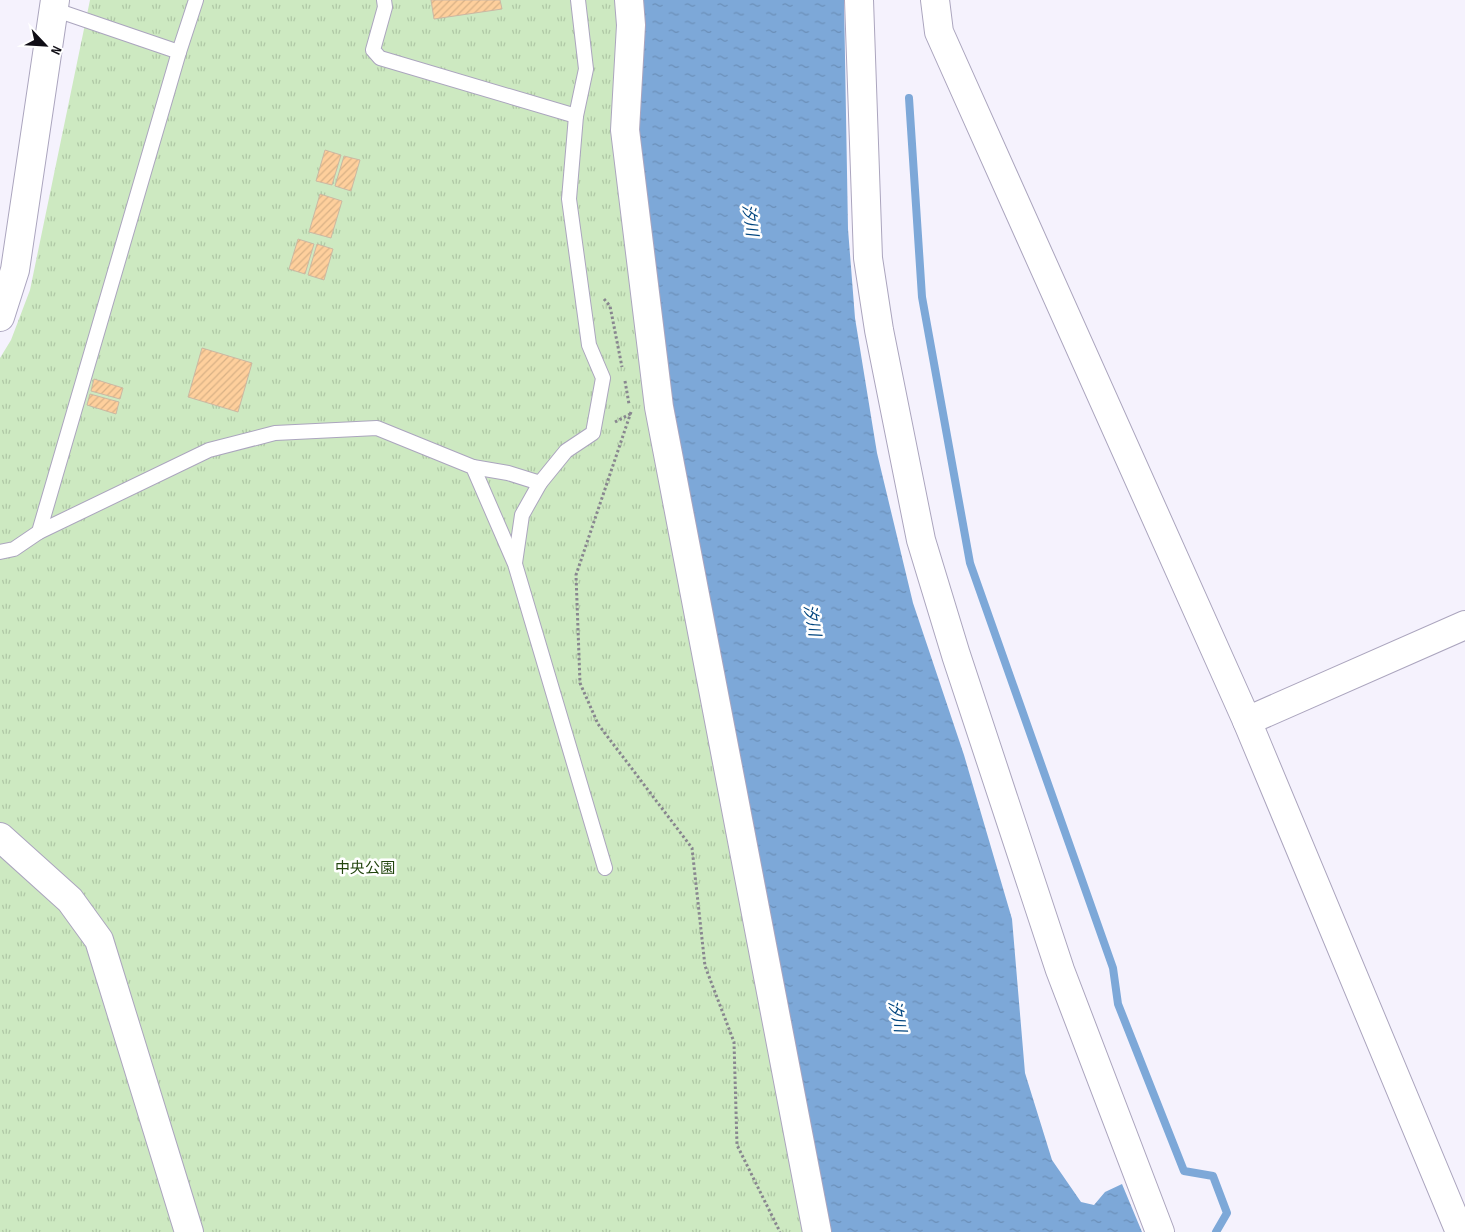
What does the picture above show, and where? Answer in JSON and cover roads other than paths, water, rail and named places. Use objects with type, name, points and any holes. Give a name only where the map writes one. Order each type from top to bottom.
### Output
[{"type":"street","points":[[629,0],[631,25],[625,130],[659,407],[817,1232]]},
{"type":"street","points":[[859,0],[868,258],[879,330],[921,540],[956,655],[1060,970],[1160,1232]]},
{"type":"street","points":[[935,0],[939,32],[1248,721],[1460,1232]]},
{"type":"street","points":[[0,317],[15,270],[54,4]]},
{"type":"street","points":[[1248,721],[1465,625]]},
{"type":"street","points":[[0,837],[70,900],[98,940],[189,1232]]},
{"type":"lane","points":[[39,532],[179,52],[196,0]]},
{"type":"lane","points":[[384,0],[385,7],[373,50],[380,58],[576,116]]},
{"type":"lane","points":[[515,564],[522,515],[540,483],[566,451],[593,433],[603,378],[589,345],[569,199],[576,116],[586,69],[578,0]]},
{"type":"lane","points":[[54,4],[179,52]]},
{"type":"lane","points":[[0,552],[14,549],[39,532],[209,450],[275,433],[377,428],[473,467],[508,473],[540,483]]},
{"type":"lane","points":[[473,467],[515,564],[605,868]]},
{"type":"water","name":"汐川","points":[[637,0],[844,0],[848,229],[855,318],[877,453],[913,603],[964,755],[1012,919],[1025,1073],[1052,1160],[1081,1202],[1094,1205],[1105,1192],[1122,1184],[1142,1232],[825,1232],[667,408],[631,121]]},
{"type":"waterway","points":[[909,98],[922,297],[970,563],[1113,968],[1118,1004],[1184,1171],[1213,1176],[1227,1213],[1216,1232]]},
{"type":"park label","name":"中央公園","points":[[365,868]]}]
